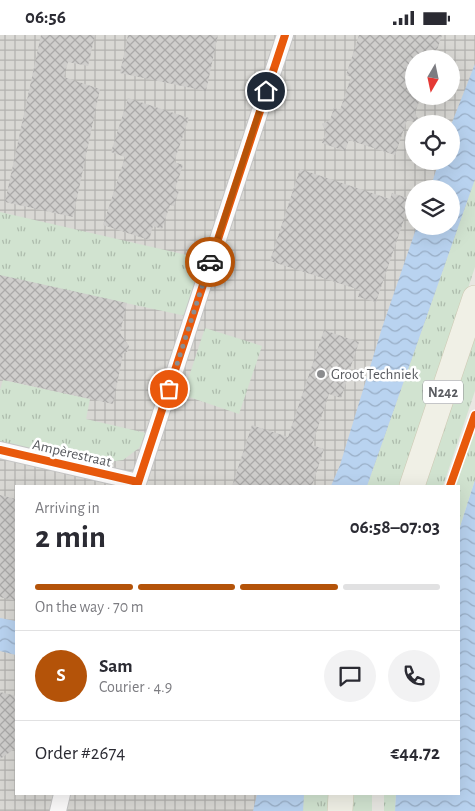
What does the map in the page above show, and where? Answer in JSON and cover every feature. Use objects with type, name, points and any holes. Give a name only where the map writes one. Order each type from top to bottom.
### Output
[{"type":"main road","name":"N242","points":[[412,485],[475,298]]},
{"type":"main road","points":[[340,795],[340,811]]},
{"type":"street","points":[[137,484],[285,35]]},
{"type":"street","name":"Ampèrestraat","points":[[0,450],[137,484]]},
{"type":"street","points":[[58,811],[62,795]]},
{"type":"shaded area","points":[[0,35],[475,35],[475,231],[387,485],[15,485],[15,795],[323,795],[323,811],[0,811]]},
{"type":"green space","points":[[475,179],[475,267],[403,485],[367,485],[455,235],[460,235],[460,222]]},
{"type":"green space","points":[[0,212],[204,259],[186,316],[0,276]]},
{"type":"green space","points":[[475,327],[475,391],[443,485],[421,485]]},
{"type":"green space","points":[[205,328],[262,346],[239,414],[183,395]]},
{"type":"green space","points":[[3,380],[90,399],[86,419],[146,433],[139,448],[123,460],[91,464],[0,444],[0,390]]},
{"type":"green space","points":[[475,427],[475,480],[460,527],[460,485],[455,485]]},
{"type":"green space","points":[[304,795],[331,795],[330,811],[303,811]]},
{"type":"green space","points":[[351,795],[372,795],[372,811],[351,811]]},
{"type":"green space","points":[[384,795],[396,795],[395,811],[384,811]]},
{"type":"water","points":[[475,64],[475,179],[460,222],[460,180],[433,180],[436,170],[460,170],[460,115],[455,115]]},
{"type":"water","points":[[414,235],[455,235],[367,485],[331,485],[340,465],[382,328]]},
{"type":"water","points":[[475,480],[475,811],[395,811],[396,795],[460,795],[460,527]]},
{"type":"water","points":[[0,618],[15,621],[15,655],[0,651]]},
{"type":"water","points":[[257,795],[304,795],[303,811],[253,811]]},
{"type":"building","points":[[41,35],[95,35],[88,66],[68,62],[64,77],[100,89],[73,217],[5,202]]},
{"type":"building","points":[[128,35],[218,35],[206,91],[120,73]]},
{"type":"building","points":[[359,35],[442,35],[437,50],[405,50],[405,105],[418,105],[416,115],[405,115],[405,126],[395,155],[349,140],[345,151],[322,143],[326,132],[322,124],[330,120],[334,108],[340,110],[351,77],[346,75]]},
{"type":"building","points":[[128,98],[189,118],[174,162],[183,165],[175,189],[179,191],[174,206],[170,205],[162,229],[153,226],[149,240],[103,225],[125,157],[111,152]]},
{"type":"building","points":[[300,169],[390,199],[392,193],[405,197],[405,217],[376,302],[358,297],[360,290],[270,261]]},
{"type":"building","points":[[0,275],[127,303],[120,333],[129,346],[128,351],[123,354],[113,404],[0,379]]},
{"type":"building","points":[[324,330],[359,342],[350,369],[352,373],[349,374],[341,398],[329,394],[312,445],[324,449],[312,485],[232,485],[252,425],[288,437]]},
{"type":"building","points":[[0,495],[15,499],[15,601],[0,597]]},
{"type":"building","points":[[0,692],[15,696],[15,749],[0,759]]},
{"type":"cycle path","points":[[137,485],[285,35]]},
{"type":"cycle path","points":[[450,485],[475,415]]},
{"type":"cycle path","points":[[0,450],[138,482]]},
{"type":"way so far","points":[[169,389],[210,262]]},
{"type":"place","name":"Groot Techniek","points":[[321,374]]},
{"type":"route","points":[[210,262],[266,91]]}]
